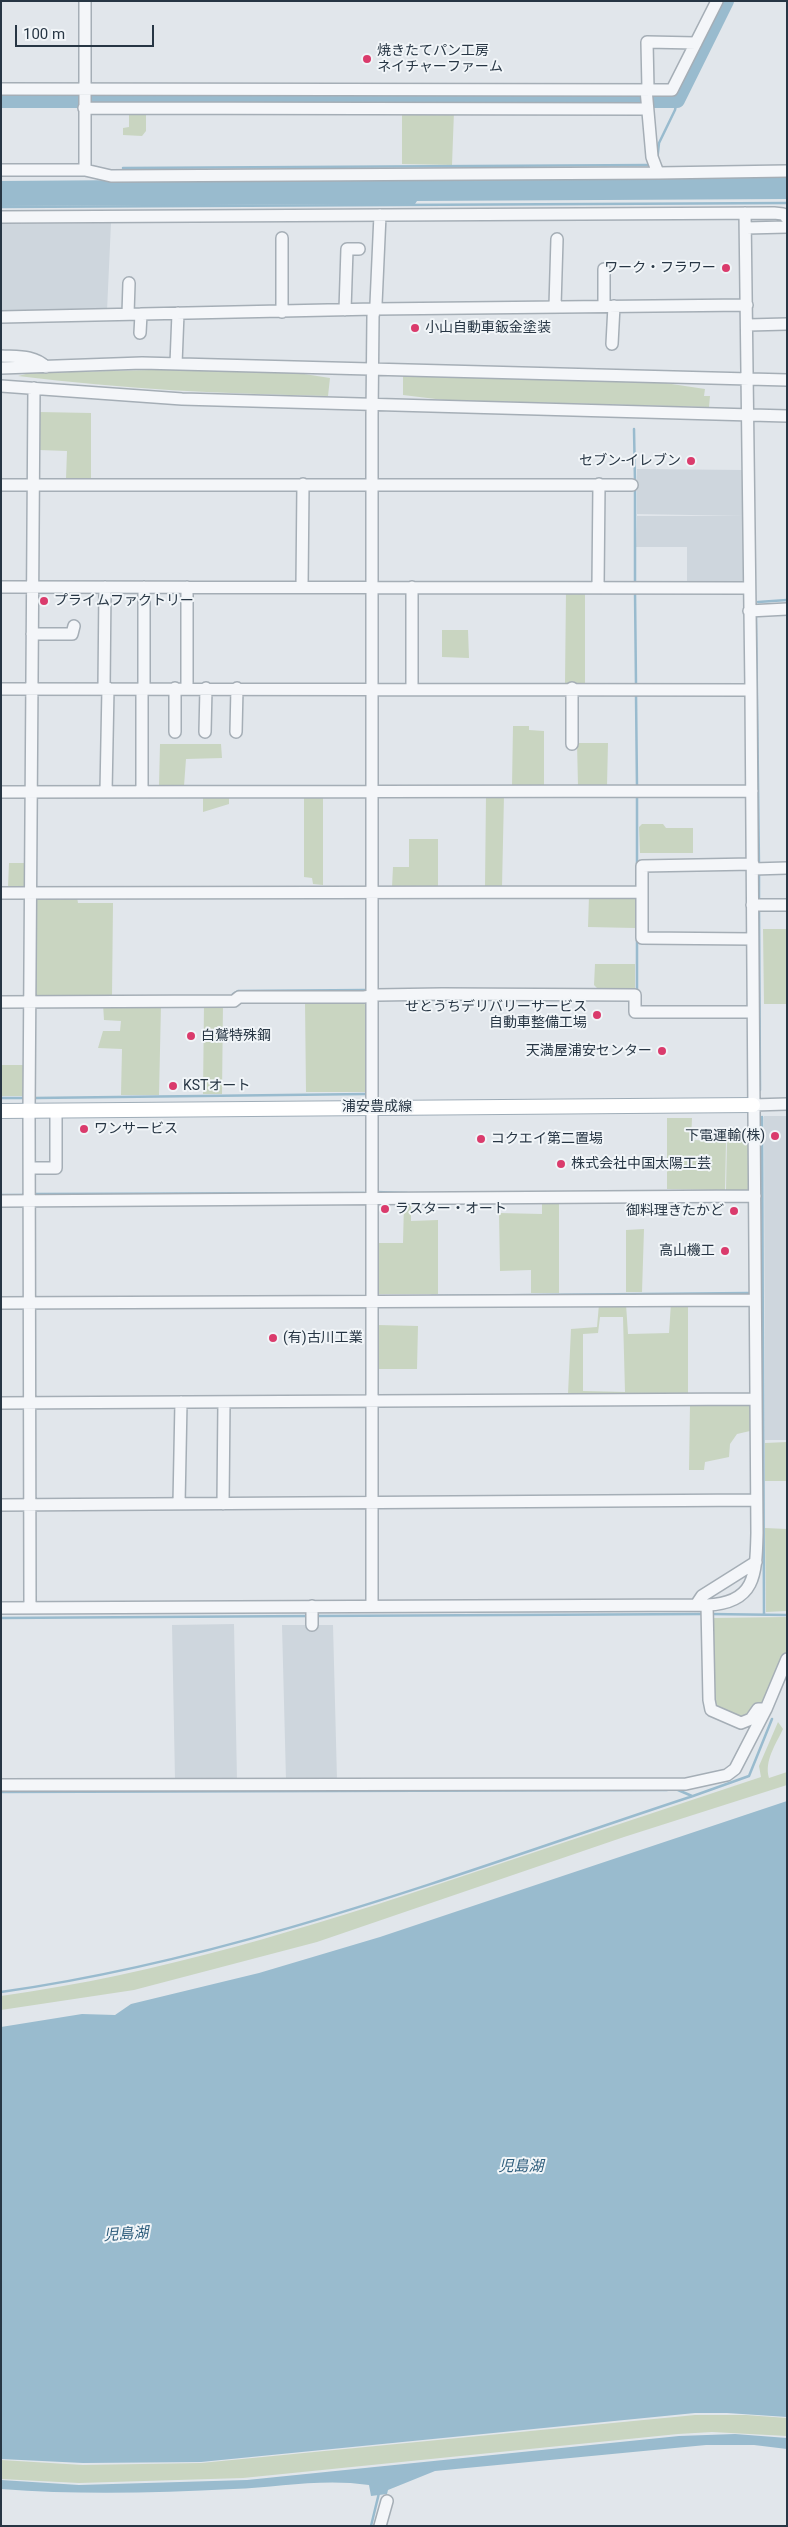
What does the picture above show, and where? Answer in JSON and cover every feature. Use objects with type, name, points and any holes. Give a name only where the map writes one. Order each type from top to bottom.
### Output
[{"type":"main road","name":"浦安豊成線","points":[[1,1111],[753,1105]]},
{"type":"street","points":[[85,1],[85,170]]},
{"type":"street","points":[[1,89],[85,91],[672,90],[717,1]]},
{"type":"street","points":[[655,166],[646,108],[647,42],[696,42]]},
{"type":"street","points":[[84,107],[646,108]]},
{"type":"street","points":[[1,170],[85,170],[111,176],[655,166],[787,171]]},
{"type":"street","points":[[1,217],[774,212],[782,214],[787,218]]},
{"type":"street","points":[[1,1608],[30,1607],[312,1616],[372,1605],[704,1609],[736,1600],[746,1591],[754,1579],[756,1562],[756,1500],[752,939],[757,905],[752,791],[748,588],[748,414],[746,380],[748,325],[745,213]]},
{"type":"street","points":[[372,1605],[372,368],[380,215]]},
{"type":"street","points":[[746,228],[787,227]]},
{"type":"street","points":[[282,238],[282,312]]},
{"type":"street","points":[[555,306],[557,239]]},
{"type":"street","points":[[345,310],[347,249],[359,249]]},
{"type":"street","points":[[604,269],[612,344]]},
{"type":"street","points":[[128,314],[129,283]]},
{"type":"street","points":[[1,317],[555,306],[747,305]]},
{"type":"street","points":[[176,364],[178,313]]},
{"type":"street","points":[[140,333],[141,314]]},
{"type":"street","points":[[748,325],[787,324]]},
{"type":"street","points":[[1,356],[27,357],[39,360],[46,367]]},
{"type":"street","points":[[1,368],[176,364],[787,380]]},
{"type":"street","points":[[1,386],[182,399],[787,416]]},
{"type":"street","points":[[30,1607],[29,1111],[34,388]]},
{"type":"street","points":[[302,584],[303,484]]},
{"type":"street","points":[[598,586],[599,484]]},
{"type":"street","points":[[1,485],[632,485]]},
{"type":"street","points":[[1,587],[187,587],[302,584],[371,587],[598,586],[748,588]]},
{"type":"street","points":[[105,587],[106,789]]},
{"type":"street","points":[[142,789],[144,587]]},
{"type":"street","points":[[175,732],[184,686],[187,587]]},
{"type":"street","points":[[412,587],[412,686]]},
{"type":"street","points":[[749,611],[787,609]]},
{"type":"street","points":[[32,634],[72,634],[74,626]]},
{"type":"street","points":[[1,689],[105,686],[371,688],[412,686],[751,690]]},
{"type":"street","points":[[205,732],[206,688]]},
{"type":"street","points":[[236,688],[236,732]]},
{"type":"street","points":[[572,688],[572,744]]},
{"type":"street","points":[[1,792],[106,789],[752,791]]},
{"type":"street","points":[[752,939],[642,938],[642,866],[787,868]]},
{"type":"street","points":[[1,893],[642,892]]},
{"type":"street","points":[[757,905],[787,905]]},
{"type":"street","points":[[1,1002],[234,1000],[239,998],[372,996],[636,995],[635,1012],[752,1012]]},
{"type":"street","points":[[753,1105],[787,1104]]},
{"type":"street","points":[[30,1168],[56,1168],[56,1110]]},
{"type":"street","points":[[1,1201],[755,1196]]},
{"type":"street","points":[[1,1303],[371,1300],[755,1300]]},
{"type":"street","points":[[1,1403],[755,1399]]},
{"type":"street","points":[[179,1504],[181,1402]]},
{"type":"street","points":[[223,1504],[224,1402]]},
{"type":"street","points":[[1,1505],[756,1500]]},
{"type":"street","points":[[756,1562],[702,1596],[709,1700],[711,1710],[741,1723],[751,1719],[758,1709],[766,1709]]},
{"type":"street","points":[[1,1785],[686,1784],[727,1775],[735,1770],[766,1709],[787,1659]]},
{"type":"street","points":[[380,2526],[387,2501]]},
{"type":"shaded area","points":[[111,223],[107,311],[1,313],[1,224]]},
{"type":"shaded area","points":[[637,469],[745,470],[744,516],[637,514]]},
{"type":"shaded area","points":[[637,516],[745,516],[744,582],[742,585],[687,584],[687,547],[636,547]]},
{"type":"shaded area","points":[[764,1116],[787,1116],[787,1440],[765,1440]]},
{"type":"shaded area","points":[[234,1624],[237,1781],[175,1780],[172,1625]]},
{"type":"shaded area","points":[[282,1625],[333,1625],[337,1780],[286,1780]]},
{"type":"green space","points":[[129,111],[146,111],[146,131],[142,136],[123,135],[123,128],[129,127]]},
{"type":"green space","points":[[402,111],[454,111],[452,165],[402,164]]},
{"type":"green space","points":[[189,369],[285,371],[330,378],[328,396],[173,390],[18,376],[30,373]]},
{"type":"green space","points":[[403,375],[665,383],[705,389],[704,396],[710,396],[709,407],[444,400],[403,395]]},
{"type":"green space","points":[[39,412],[91,413],[91,479],[66,479],[67,451],[39,450]]},
{"type":"green space","points":[[566,591],[585,591],[585,683],[565,683]]},
{"type":"green space","points":[[442,630],[468,630],[469,658],[442,657]]},
{"type":"green space","points":[[513,726],[529,726],[529,730],[544,731],[544,786],[512,786]]},
{"type":"green space","points":[[577,743],[608,743],[607,786],[578,786]]},
{"type":"green space","points":[[160,744],[221,744],[222,758],[186,759],[184,786],[159,786]]},
{"type":"green space","points":[[323,795],[323,885],[313,884],[312,878],[304,877],[304,796]]},
{"type":"green space","points":[[486,795],[504,795],[502,887],[485,887]]},
{"type":"green space","points":[[203,796],[229,797],[229,804],[203,812]]},
{"type":"green space","points":[[642,824],[663,824],[666,828],[693,828],[693,853],[640,853],[639,827]]},
{"type":"green space","points":[[409,839],[438,839],[438,887],[392,887],[393,867],[409,867]]},
{"type":"green space","points":[[9,863],[27,863],[27,888],[8,887]]},
{"type":"green space","points":[[636,895],[635,928],[588,927],[589,896]]},
{"type":"green space","points":[[36,897],[77,897],[78,903],[113,903],[112,996],[36,996]]},
{"type":"green space","points":[[763,929],[787,929],[787,1004],[764,1004]]},
{"type":"green space","points":[[595,964],[635,964],[635,989],[597,988],[594,985]]},
{"type":"green space","points":[[305,1002],[362,1002],[368,1007],[366,1092],[306,1092]]},
{"type":"green space","points":[[223,1003],[222,1094],[203,1094],[204,1004]]},
{"type":"green space","points":[[103,1004],[161,1005],[159,1095],[121,1095],[122,1049],[98,1048],[103,1031],[120,1031],[121,1021],[104,1020]]},
{"type":"green space","points":[[1,1065],[27,1065],[25,1096],[1,1096]]},
{"type":"green space","points":[[667,1118],[692,1118],[691,1140],[726,1141],[725,1190],[667,1189]]},
{"type":"green space","points":[[727,1141],[750,1141],[750,1190],[726,1190]]},
{"type":"green space","points":[[411,1202],[411,1221],[438,1220],[438,1294],[379,1294],[378,1243],[403,1243],[404,1203]]},
{"type":"green space","points":[[542,1202],[559,1202],[559,1293],[531,1293],[531,1270],[500,1271],[499,1213],[542,1214]]},
{"type":"green space","points":[[644,1229],[642,1292],[626,1292],[626,1230]]},
{"type":"green space","points":[[671,1303],[688,1303],[688,1395],[568,1394],[571,1329],[597,1327],[599,1304],[626,1304],[628,1334],[669,1333]],"holes":[[[600,1317],[623,1317],[625,1392],[583,1391],[583,1334],[598,1333]]]},
{"type":"green space","points":[[378,1325],[418,1326],[417,1369],[378,1369]]},
{"type":"green space","points":[[690,1405],[750,1405],[751,1407],[750,1431],[737,1434],[730,1444],[729,1457],[705,1462],[704,1470],[689,1470]]},
{"type":"green space","points":[[787,1442],[787,1481],[765,1481],[765,1443]]},
{"type":"green space","points":[[765,1528],[787,1529],[787,1611],[766,1612]]},
{"type":"green space","points":[[787,1617],[787,1651],[763,1702],[756,1706],[744,1720],[714,1705],[711,1618]]},
{"type":"green space","points":[[778,1722],[783,1729],[771,1753],[768,1772],[769,1778],[787,1772],[787,1785],[624,1837],[317,1942],[134,1990],[1,2010],[1,1996],[119,1975],[177,1962],[292,1931],[761,1777],[759,1766]]},
{"type":"green space","points":[[695,2415],[746,2415],[787,2418],[787,2436],[712,2432],[678,2434],[243,2478],[79,2483],[1,2479],[1,2460],[83,2465],[201,2463]]},
{"type":"water","points":[[787,175],[787,199],[417,201],[415,204],[1,206],[1,181]]},
{"type":"water","name":"児島湖","points":[[787,1801],[787,2417],[695,2413],[201,2462],[83,2463],[1,2459],[1,2027],[82,2014],[115,2015],[131,2004],[259,1973],[380,1937]]},
{"type":"water","points":[[735,2434],[787,2438],[787,2449],[754,2445],[706,2445],[435,2471],[388,2490],[387,2494],[371,2496],[369,2485],[335,2482],[233,2489],[146,2492],[88,2493],[1,2489],[1,2480],[79,2485],[247,2480],[679,2436]]},
{"type":"waterway","points":[[1,100],[677,100],[726,1]]},
{"type":"waterway","points":[[657,161],[659,143],[675,110],[677,100]]},
{"type":"waterway","points":[[123,168],[650,165]]},
{"type":"waterway","points":[[1,207],[787,203]]},
{"type":"waterway","points":[[634,429],[635,482]]},
{"type":"waterway","points":[[633,583],[635,583],[635,488]]},
{"type":"waterway","points":[[635,592],[636,685]]},
{"type":"waterway","points":[[758,602],[787,600]]},
{"type":"waterway","points":[[756,617],[759,866]]},
{"type":"waterway","points":[[636,694],[637,788]]},
{"type":"waterway","points":[[637,796],[637,867]]},
{"type":"waterway","points":[[759,871],[759,901]]},
{"type":"waterway","points":[[759,909],[760,1090]]},
{"type":"waterway","points":[[637,936],[637,990]]},
{"type":"waterway","points":[[233,994],[238,991],[366,990]]},
{"type":"waterway","points":[[35,1098],[366,1094]]},
{"type":"waterway","points":[[1,1098],[23,1098]]},
{"type":"waterway","points":[[762,1117],[764,1614]]},
{"type":"waterway","points":[[376,1192],[407,1193]]},
{"type":"waterway","points":[[33,1194],[364,1193]]},
{"type":"waterway","points":[[1,1195],[25,1195]]},
{"type":"waterway","points":[[431,1296],[749,1293]]},
{"type":"waterway","points":[[315,1616],[705,1614]]},
{"type":"waterway","points":[[710,1614],[787,1615]]},
{"type":"waterway","points":[[1,1618],[310,1616]]},
{"type":"waterway","points":[[1,1992],[89,1977],[177,1958],[264,1935],[437,1882],[693,1796],[749,1776],[772,1719]]},
{"type":"waterway","points":[[1,1792],[667,1790]]},
{"type":"waterway","points":[[678,1790],[692,1796]]},
{"type":"waterway","points":[[371,2526],[379,2493]]},
{"type":"place","name":"焼きたてパン工房 ネイチャーファーム","points":[[367,59]]},
{"type":"place","name":"ワーク・フラワー","points":[[726,268]]},
{"type":"place","name":"小山自動車鈑金塗装","points":[[415,328]]},
{"type":"place","name":"セブン-イレブン","points":[[691,461]]},
{"type":"place","name":"プライムファクトリー","points":[[44,601]]},
{"type":"place","name":"せとうちデリバリーサービス 自動車整備工場","points":[[597,1015]]},
{"type":"place","name":"白鷲特殊鋼","points":[[191,1036]]},
{"type":"place","name":"天満屋浦安センター","points":[[662,1051]]},
{"type":"place","name":"KSTオート","points":[[173,1086]]},
{"type":"place","name":"ワンサービス","points":[[84,1129]]},
{"type":"place","name":"下電運輸(株)","points":[[775,1136]]},
{"type":"place","name":"コクエイ第二置場","points":[[481,1139]]},
{"type":"place","name":"株式会社中国太陽工芸","points":[[561,1164]]},
{"type":"place","name":"ラスター・オート","points":[[385,1209]]},
{"type":"place","name":"御料理きたかど","points":[[734,1211]]},
{"type":"place","name":"高山機工","points":[[725,1251]]},
{"type":"place","name":"(有)古川工業","points":[[273,1338]]}]
